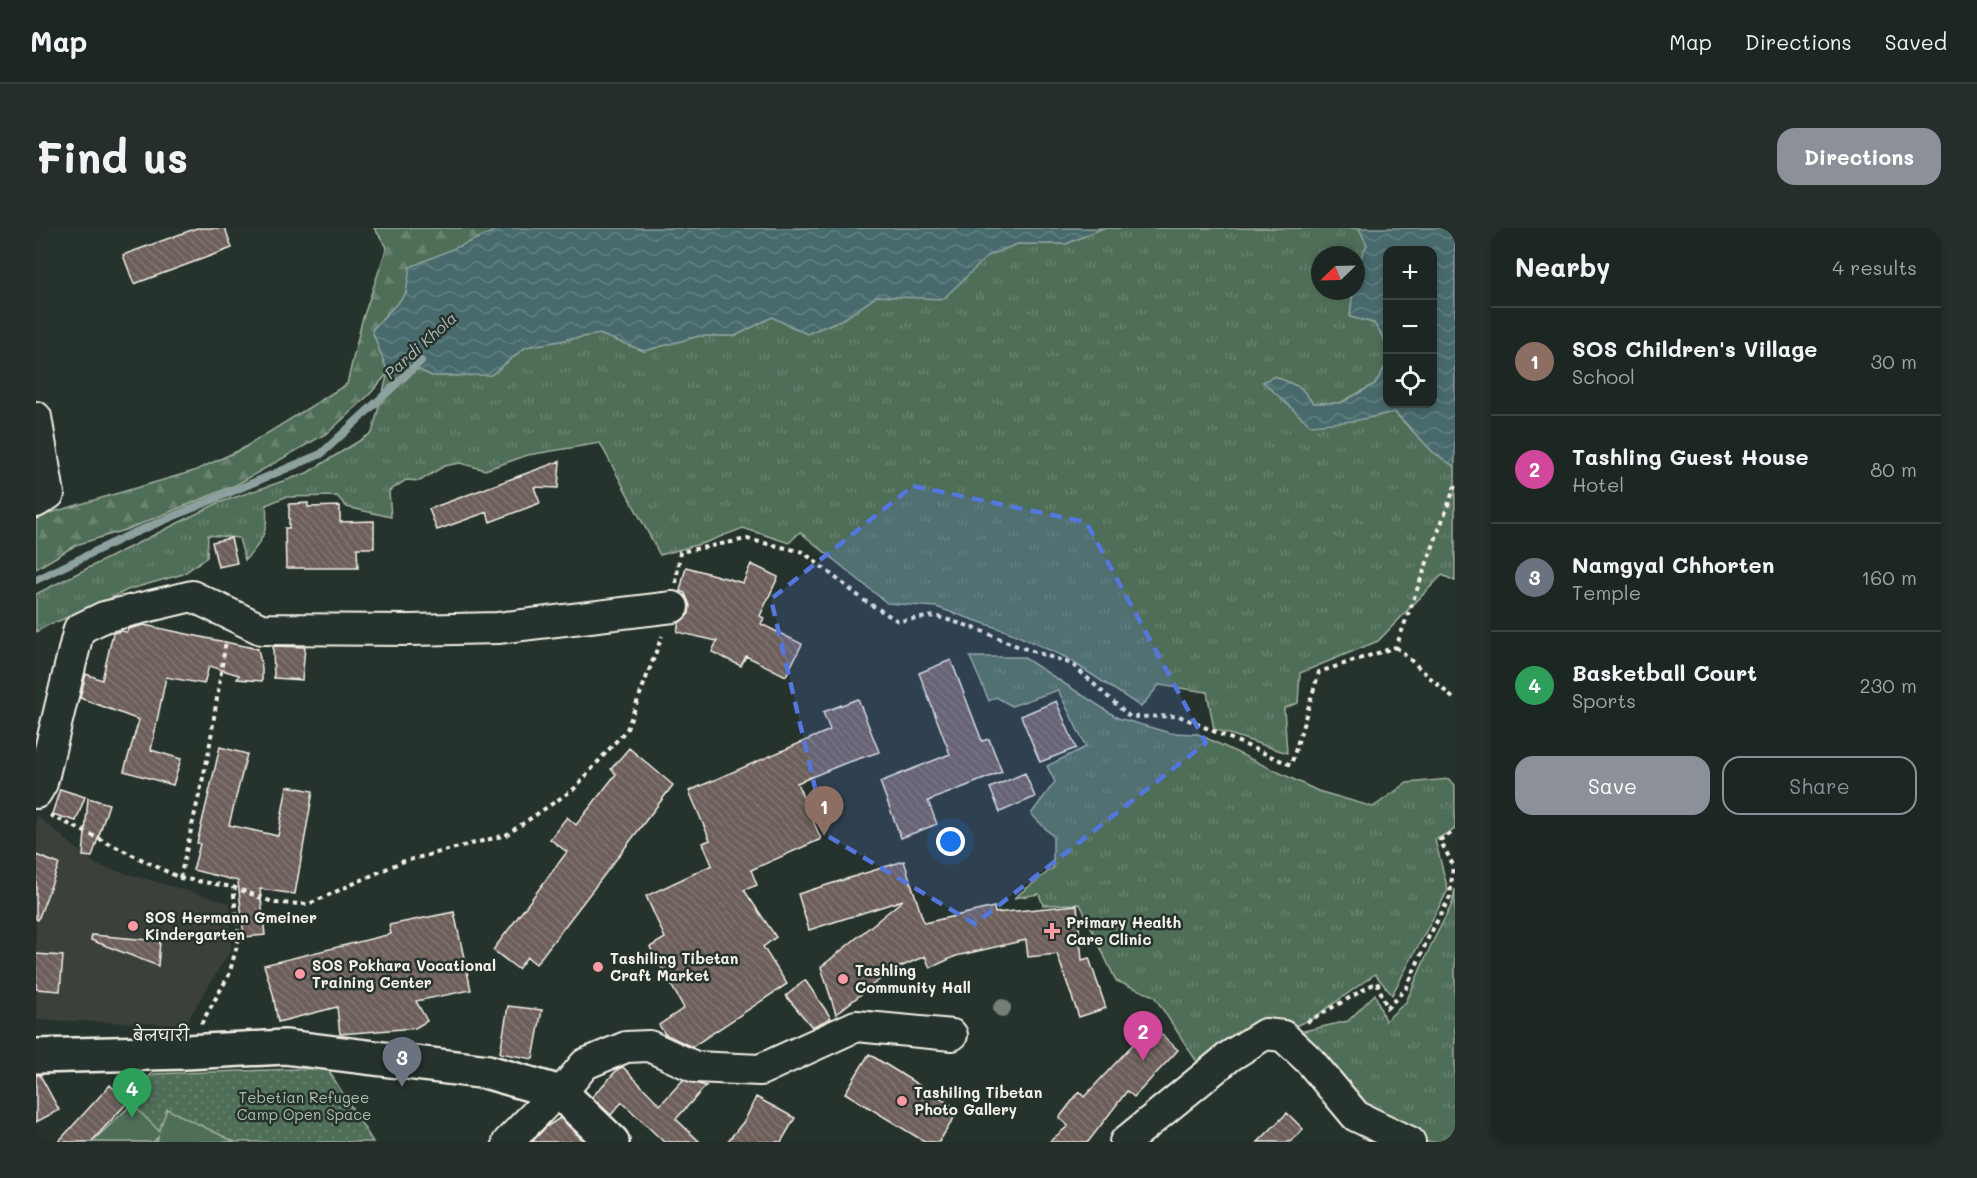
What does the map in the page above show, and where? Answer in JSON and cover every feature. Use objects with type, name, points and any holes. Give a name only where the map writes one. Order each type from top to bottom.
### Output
[{"type":"main road","points":[[36,1056],[285,1047],[488,1072],[555,1091],[612,1142]]},
{"type":"street","points":[[36,417],[49,494],[36,502]]},
{"type":"street","points":[[38,802],[79,629],[104,617],[192,596],[261,629],[498,628],[673,608]]},
{"type":"street","points":[[508,1142],[555,1091],[585,1064],[626,1047],[649,1046],[695,1067],[760,1070],[856,1026],[951,1035]]},
{"type":"street","points":[[1125,1142],[1230,1056],[1265,1034],[1283,1036],[1310,1061],[1356,1116],[1410,1142]]},
{"type":"path","points":[[1396,647],[1455,486]]},
{"type":"path","points":[[38,802],[180,878],[233,887],[275,903],[309,904],[401,862],[506,836],[574,789],[627,729],[673,608],[680,552],[747,539],[803,552],[865,601],[898,621],[935,616],[975,628],[1017,646],[1072,664],[1130,717],[1179,716],[1291,765],[1319,672],[1396,647]]},
{"type":"path","points":[[180,878],[208,756],[230,615]]},
{"type":"path","points":[[1396,647],[1455,700]]},
{"type":"path","points":[[1283,1036],[1377,982],[1387,1008],[1407,987],[1449,897],[1453,865],[1440,840],[1455,831]]},
{"type":"path","points":[[185,1052],[229,975],[239,938],[233,887]]},
{"type":"highlighted area","points":[[913,486],[1086,522],[1206,743],[975,924],[826,835],[771,599]]},
{"type":"shaded area","name":"SOS Hermann Gmeiner Kindergarten","points":[[36,815],[96,865],[230,903],[231,949],[184,1026],[36,1020]]},
{"type":"green space","points":[[374,228],[495,228],[493,232],[411,267],[406,294],[372,330],[388,373],[370,394],[329,432],[236,485],[128,529],[76,545],[36,569],[36,517],[194,471],[242,449],[347,384],[362,321],[387,247]]},
{"type":"green space","points":[[1103,228],[1359,228],[1367,245],[1365,249],[1365,246],[1311,246],[1311,300],[1352,300],[1350,317],[1374,323],[1383,338],[1383,371],[1375,384],[1340,403],[1313,403],[1301,388],[1275,376],[1263,382],[1353,421],[1394,412],[1433,452],[1455,467],[1455,581],[1442,575],[1378,641],[1300,673],[1298,703],[1284,708],[1287,753],[1214,729],[1207,692],[1159,685],[1141,707],[1065,657],[1009,632],[936,607],[887,603],[800,532],[789,543],[743,528],[707,542],[660,555],[600,443],[528,455],[485,470],[460,463],[444,466],[420,481],[406,480],[389,491],[391,517],[347,507],[337,496],[285,497],[266,505],[267,514],[263,535],[256,548],[245,560],[239,538],[208,535],[207,557],[183,574],[127,590],[36,632],[36,594],[218,503],[307,473],[372,433],[388,373],[400,361],[432,376],[491,375],[526,347],[599,334],[644,351],[699,336],[735,336],[772,317],[807,334],[845,318],[877,296],[943,298],[987,256],[1017,244],[1066,244]]},
{"type":"green space","points":[[970,657],[1023,657],[1118,718],[1170,733],[1198,734],[1318,791],[1373,807],[1407,783],[1449,779],[1455,785],[1455,829],[1435,840],[1448,890],[1392,995],[1375,974],[1312,1019],[1214,1058],[1197,1062],[1154,996],[1116,981],[1080,904],[1043,905],[1039,894],[1014,898],[1053,868],[1053,836],[1031,814],[1055,782],[1047,766],[1086,747],[1058,690],[1012,706],[996,697],[989,701]]},
{"type":"green space","points":[[1455,889],[1455,1142],[1426,1142],[1377,1118],[1295,1033],[1348,1021],[1375,994],[1385,1021],[1406,1002],[1452,904]]},
{"type":"green space","name":"Tebetian Refugee Camp Open Space","points":[[327,1068],[373,1142],[92,1142],[132,1104],[151,1074]]},
{"type":"green space","points":[[132,1104],[159,1131],[167,1109],[235,1142],[157,1142],[158,1137],[153,1142],[92,1142]]},
{"type":"water","points":[[495,228],[1103,228],[1066,244],[1017,244],[988,256],[943,299],[877,296],[845,318],[807,334],[772,317],[735,336],[699,336],[644,351],[599,334],[526,347],[491,375],[432,376],[400,361],[388,373],[372,330],[406,294],[410,267],[493,232]]},
{"type":"water","points":[[1359,228],[1444,228],[1455,237],[1455,467],[1433,452],[1395,412],[1353,421],[1310,425],[1263,382],[1275,376],[1301,388],[1313,403],[1341,403],[1375,384],[1383,371],[1383,408],[1437,408],[1437,246],[1383,246],[1383,338],[1374,323],[1350,317],[1352,300],[1365,300],[1365,249],[1367,245]]},
{"type":"building","points":[[197,228],[225,228],[232,248],[134,284],[123,255]]},
{"type":"building","points":[[560,461],[558,488],[534,487],[540,503],[490,522],[487,512],[437,530],[429,509]]},
{"type":"building","points":[[308,503],[308,507],[340,506],[340,522],[374,521],[374,548],[357,548],[358,568],[286,568],[285,528],[289,528],[289,504]]},
{"type":"building","points":[[231,538],[237,563],[218,567],[212,542]]},
{"type":"building","points":[[751,564],[778,577],[760,616],[764,618],[761,624],[802,644],[786,676],[746,656],[741,666],[712,652],[717,641],[677,632],[679,623],[689,614],[690,606],[685,593],[680,591],[686,567],[743,583]]},
{"type":"building","points":[[144,625],[258,649],[262,668],[262,681],[237,679],[239,675],[209,666],[204,684],[166,677],[151,750],[181,759],[173,785],[124,771],[139,720],[80,698],[86,674],[102,680],[113,633],[127,632],[128,629]]},
{"type":"building","points":[[273,646],[305,647],[302,680],[274,678]]},
{"type":"building","points":[[951,660],[982,741],[989,739],[1002,772],[928,801],[937,824],[901,838],[880,782],[950,754],[919,673]]},
{"type":"building","points":[[858,699],[879,752],[797,783],[821,839],[751,870],[757,885],[744,890],[776,937],[763,947],[787,984],[692,1047],[665,1034],[659,1025],[684,1008],[650,947],[665,938],[646,896],[712,865],[703,843],[710,840],[689,791],[830,730],[823,712]]},
{"type":"building","points":[[1056,701],[1076,748],[1040,762],[1021,716]]},
{"type":"building","points":[[220,747],[247,754],[229,825],[278,836],[287,786],[313,791],[295,894],[260,889],[265,935],[244,937],[238,881],[193,870],[200,844],[197,843]]},
{"type":"building","points":[[629,748],[673,785],[536,964],[527,957],[518,969],[493,950],[567,852],[550,839],[567,817],[576,825],[616,774],[611,769]]},
{"type":"building","points":[[1025,773],[1035,797],[1000,812],[990,788]]},
{"type":"building","points":[[60,789],[85,797],[76,821],[52,814]]},
{"type":"building","points":[[88,798],[109,804],[92,857],[83,856]]},
{"type":"building","points":[[36,855],[59,864],[38,920],[36,919]]},
{"type":"building","points":[[904,861],[924,923],[994,907],[995,913],[1077,905],[1082,960],[1089,958],[1106,1008],[1079,1017],[1057,954],[1028,957],[1026,940],[956,956],[930,968],[925,956],[889,972],[836,1014],[821,967],[903,900],[809,930],[798,894]]},
{"type":"building","points":[[454,912],[471,990],[416,1001],[427,1021],[415,1028],[340,1034],[337,1007],[278,1022],[273,994],[264,965],[391,934],[389,925]]},
{"type":"building","points":[[92,935],[160,941],[158,966],[91,940]]},
{"type":"building","points":[[36,954],[63,956],[60,991],[36,989]]},
{"type":"building","points":[[805,980],[831,1018],[812,1027],[786,996]]},
{"type":"building","points":[[508,1006],[542,1010],[533,1059],[500,1053]]},
{"type":"building","points":[[1151,1025],[1178,1050],[1134,1097],[1127,1091],[1088,1142],[1049,1142],[1068,1126],[1059,1118],[1079,1092],[1084,1097]]},
{"type":"building","name":"Tashiling Tibetan Photo Gallery","points":[[869,1054],[959,1110],[939,1142],[925,1142],[845,1093]]},
{"type":"building","points":[[623,1067],[660,1105],[683,1080],[706,1086],[676,1119],[700,1142],[664,1142],[622,1102],[611,1115],[592,1097],[618,1069]]},
{"type":"building","points":[[36,1075],[40,1075],[59,1110],[36,1122]]},
{"type":"building","points":[[110,1085],[128,1102],[91,1142],[58,1142]]},
{"type":"building","points":[[756,1097],[795,1118],[781,1142],[727,1142],[745,1120]]},
{"type":"building","points":[[1287,1113],[1303,1129],[1290,1142],[1258,1142]]},
{"type":"building","points":[[560,1118],[585,1142],[532,1142],[546,1127]]},
{"type":"waterway","name":"Pardi Khola","points":[[36,580],[129,535],[321,454],[421,361]]},
{"type":"place","name":"SOS Children's Village","points":[[824,836]]},
{"type":"place","name":"SOS Hermann Gmeiner Kindergarten","points":[[133,926]]},
{"type":"place","name":"Primary Health Care Clinic","points":[[1052,931]]},
{"type":"place","name":"Tashiling Tibetan Craft Market","points":[[598,967]]},
{"type":"place","name":"SOS Pokhara Vocational Training Center","points":[[300,974]]},
{"type":"place","name":"Tashling Community Hall","points":[[843,979]]},
{"type":"place","name":"Tashling Guest House","points":[[1143,1061]]},
{"type":"place","name":"Namgyal Chhorten","points":[[402,1087]]},
{"type":"place","name":"Tashiling Tibetan Photo Gallery","points":[[902,1101]]},
{"type":"place","name":"Basketball Court","points":[[132,1118]]},
{"type":"district","name":"बेलघारी","points":[[161,1034]]}]
